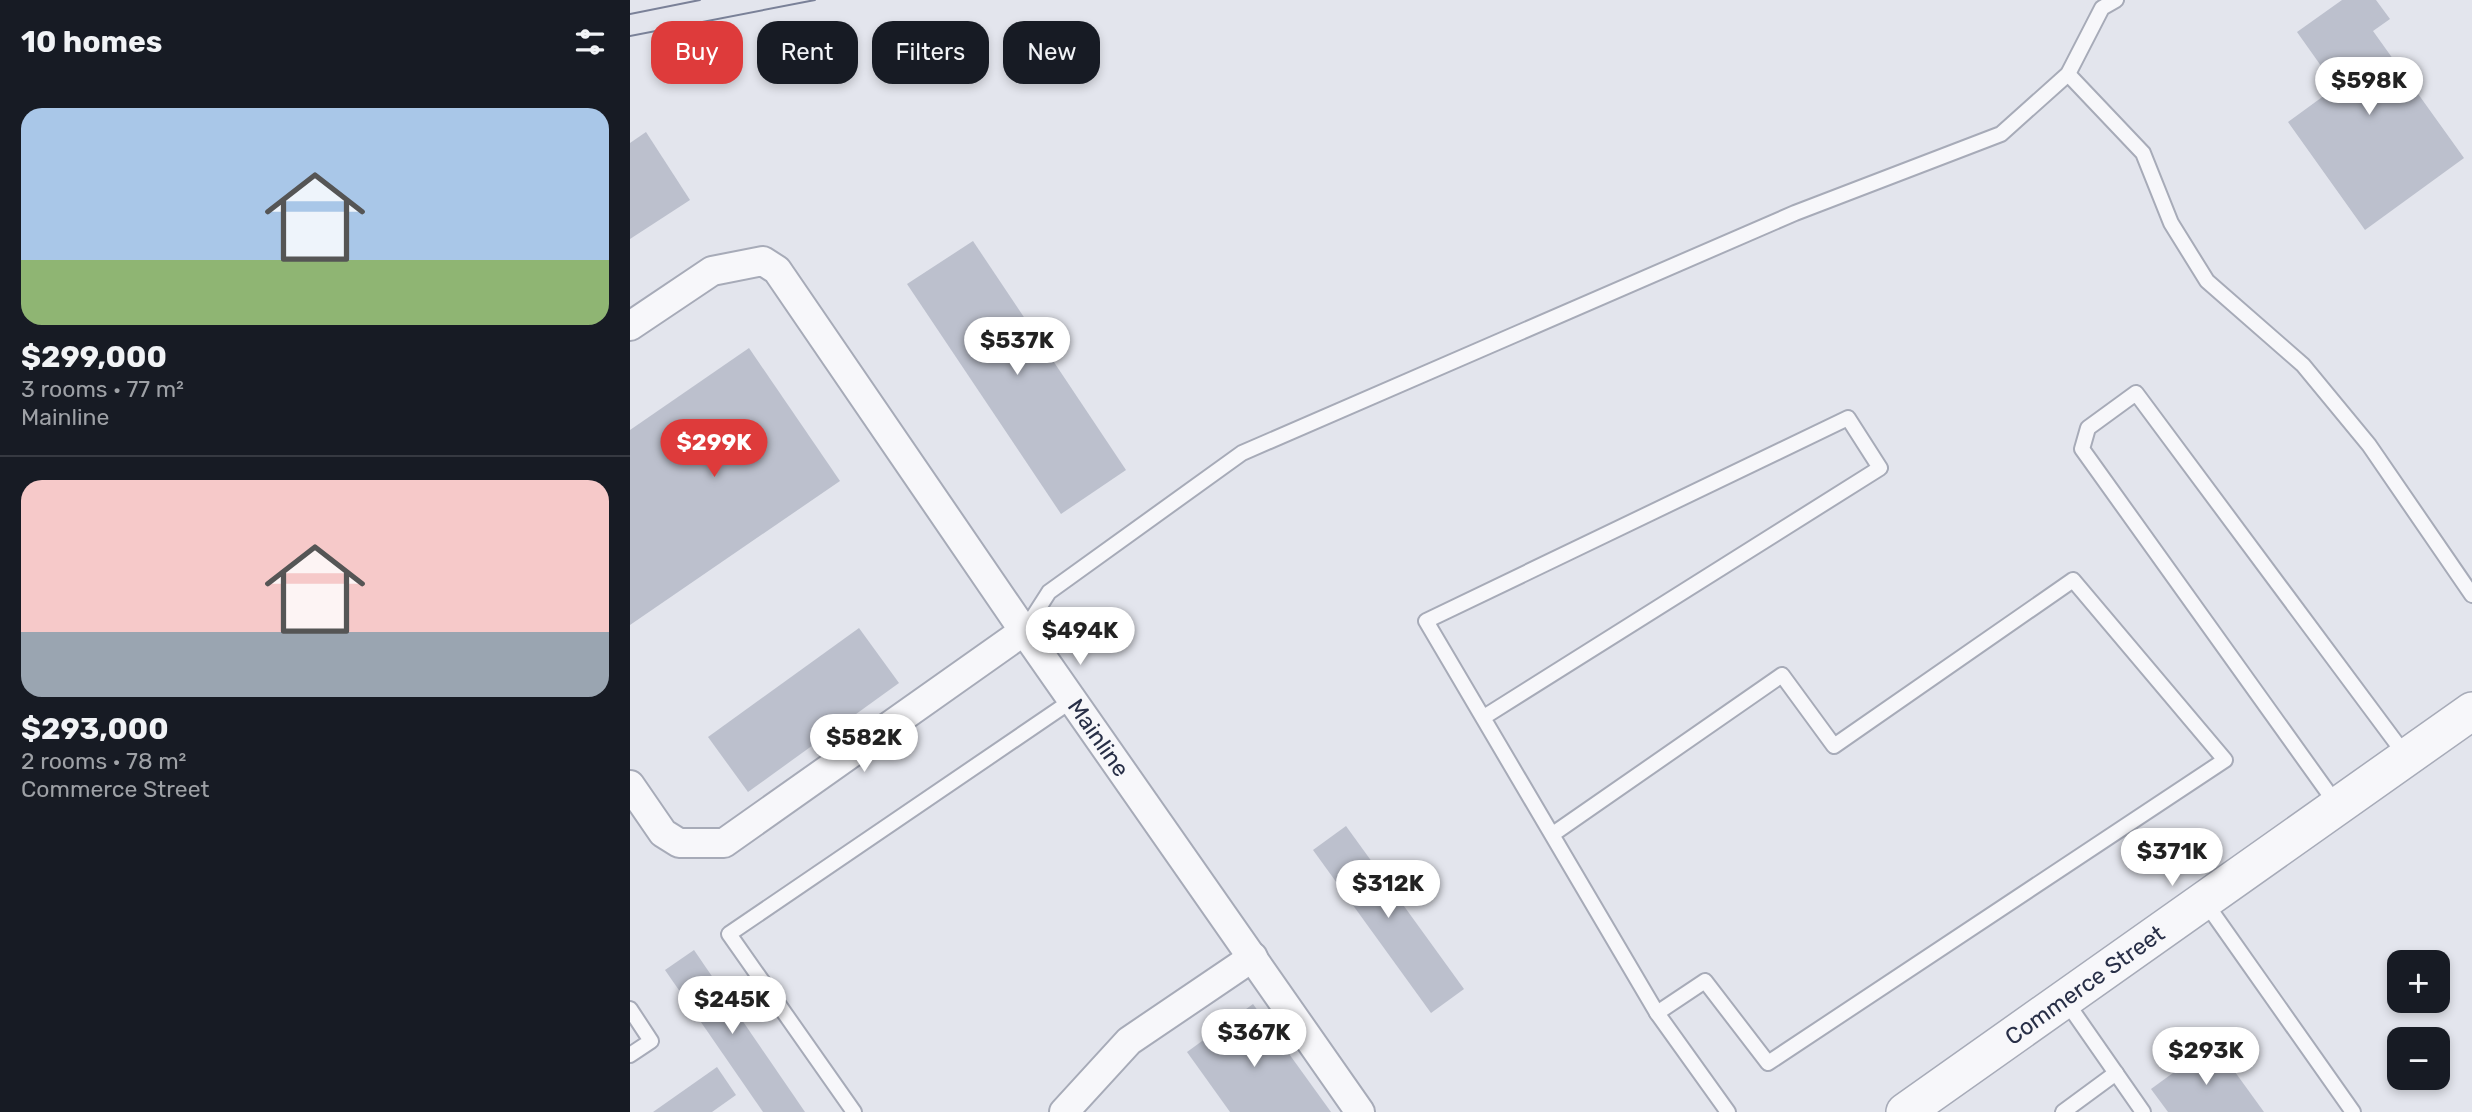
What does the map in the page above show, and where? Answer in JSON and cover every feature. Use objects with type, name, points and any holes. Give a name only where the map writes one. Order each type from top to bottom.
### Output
[{"type":"street","name":"Mainline","points":[[630,326],[712,271],[763,261],[777,270],[1024,631],[1360,1112]]},
{"type":"street","points":[[630,785],[663,833],[679,843],[724,843],[1024,631]]},
{"type":"street","name":"Commerce Street","points":[[1905,1112],[2472,710]]},
{"type":"street","points":[[1064,1112],[1129,1041],[1253,957]]},
{"type":"lane","points":[[1024,631],[1049,592],[1242,453],[1795,213],[2001,134],[2068,74],[2102,8],[2116,0]]},
{"type":"lane","points":[[2068,74],[2143,153],[2171,223],[2207,281],[2303,365],[2369,445],[2472,595]]},
{"type":"lane","points":[[2337,806],[2082,449],[2088,428],[2136,393],[2406,757]]},
{"type":"lane","points":[[1484,717],[1880,468],[1848,418],[1426,621],[1657,1013],[1728,1112]]},
{"type":"lane","points":[[1553,834],[1782,675],[1834,747],[2073,580],[2225,760],[1768,1063],[1704,981],[1657,1013]]},
{"type":"lane","points":[[854,1112],[729,934],[1074,699]]},
{"type":"lane","points":[[2204,900],[2353,1112]]},
{"type":"lane","points":[[2064,999],[2143,1112]]},
{"type":"lane","points":[[630,1009],[651,1041],[630,1055]]},
{"type":"lane","points":[[2063,1112],[2116,1073]]},
{"type":"building","points":[[2342,0],[2376,0],[2390,19],[2373,31],[2464,158],[2365,230],[2288,122],[2336,87],[2297,32]]},
{"type":"building","points":[[646,132],[690,200],[630,239],[630,143]]},
{"type":"building","points":[[973,241],[1126,470],[1061,514],[907,284]]},
{"type":"building","points":[[749,348],[840,481],[630,625],[630,430]]},
{"type":"building","points":[[859,628],[899,683],[748,792],[708,737]]},
{"type":"building","points":[[1346,826],[1464,989],[1431,1013],[1313,850]]},
{"type":"building","points":[[694,950],[805,1112],[763,1112],[665,970]]},
{"type":"building","points":[[1253,1004],[1331,1112],[1230,1112],[1187,1052]]},
{"type":"building","points":[[2214,1043],[2264,1112],[2168,1112],[2151,1089]]},
{"type":"building","points":[[717,1067],[736,1095],[712,1112],[653,1112]]},
{"type":"tram line","points":[[630,14],[700,0]]},
{"type":"tram line","points":[[630,36],[815,0]]}]
